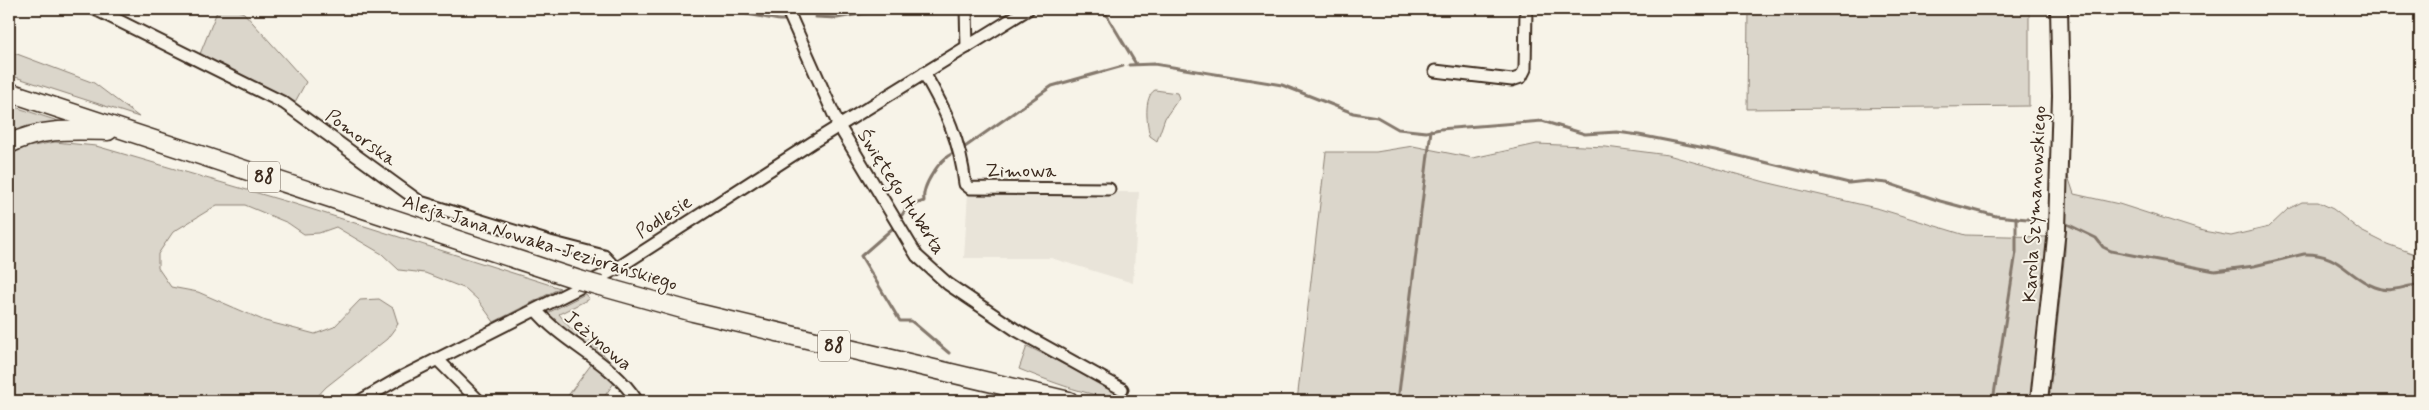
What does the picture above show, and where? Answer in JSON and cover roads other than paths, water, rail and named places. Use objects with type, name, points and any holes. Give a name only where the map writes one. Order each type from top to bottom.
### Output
[{"type":"main road","name":"Aleja Jana Nowaka-Jeziorańskiego","points":[[9,92],[579,280],[703,314],[1069,401]]},
{"type":"main road","points":[[9,144],[40,132],[60,129],[128,132]]},
{"type":"street","name":"Pomorska","points":[[95,9],[284,103],[420,202],[550,242],[604,256],[616,269]]},
{"type":"street","name":"Świętego Huberta","points":[[787,9],[838,126],[917,256],[932,272],[1016,330],[1122,389]]},
{"type":"street","points":[[966,9],[967,47]]},
{"type":"street","name":"Podlesie","points":[[360,401],[437,359],[616,269],[838,126],[1028,9]]},
{"type":"street","points":[[1435,71],[1512,80],[1521,77],[1525,69],[1526,9]]},
{"type":"street","name":"Karola Szymanowskiego","points":[[2039,401],[2057,229],[2061,96],[2059,9]]},
{"type":"street","name":"Zimowa","points":[[924,73],[952,127],[960,148],[964,184],[970,188],[1109,189]]},
{"type":"street","name":"Jeżynowa","points":[[536,310],[550,324],[609,369],[637,401]]},
{"type":"street","points":[[437,359],[479,401]]},
{"type":"waterway","points":[[720,9],[785,20]]},
{"type":"waterway","points":[[816,17],[837,18],[888,9]]},
{"type":"waterway","points":[[903,9],[934,11],[943,9]]},
{"type":"waterway","points":[[1103,9],[1136,64]]},
{"type":"waterway","points":[[1129,65],[1154,64],[1282,85],[1353,113],[1377,117],[1398,129],[1426,132],[1440,129],[1542,121],[1585,134],[1617,132],[1715,150],[1849,183],[1867,181],[1887,183],[1940,201],[1996,216],[2048,221]]},
{"type":"waterway","points":[[965,147],[1052,86],[1123,66]]},
{"type":"waterway","points":[[1398,401],[1431,130]]},
{"type":"waterway","points":[[902,215],[907,207],[924,201],[925,188],[932,174],[953,153]]},
{"type":"waterway","points":[[1993,401],[2016,252],[2016,217]]},
{"type":"waterway","points":[[2067,224],[2096,238],[2103,247],[2111,251],[2215,271],[2254,266],[2304,254],[2326,257],[2356,277],[2381,289],[2387,290],[2420,285]]},
{"type":"waterway","points":[[893,228],[861,256],[900,321],[911,321],[949,353]]}]
